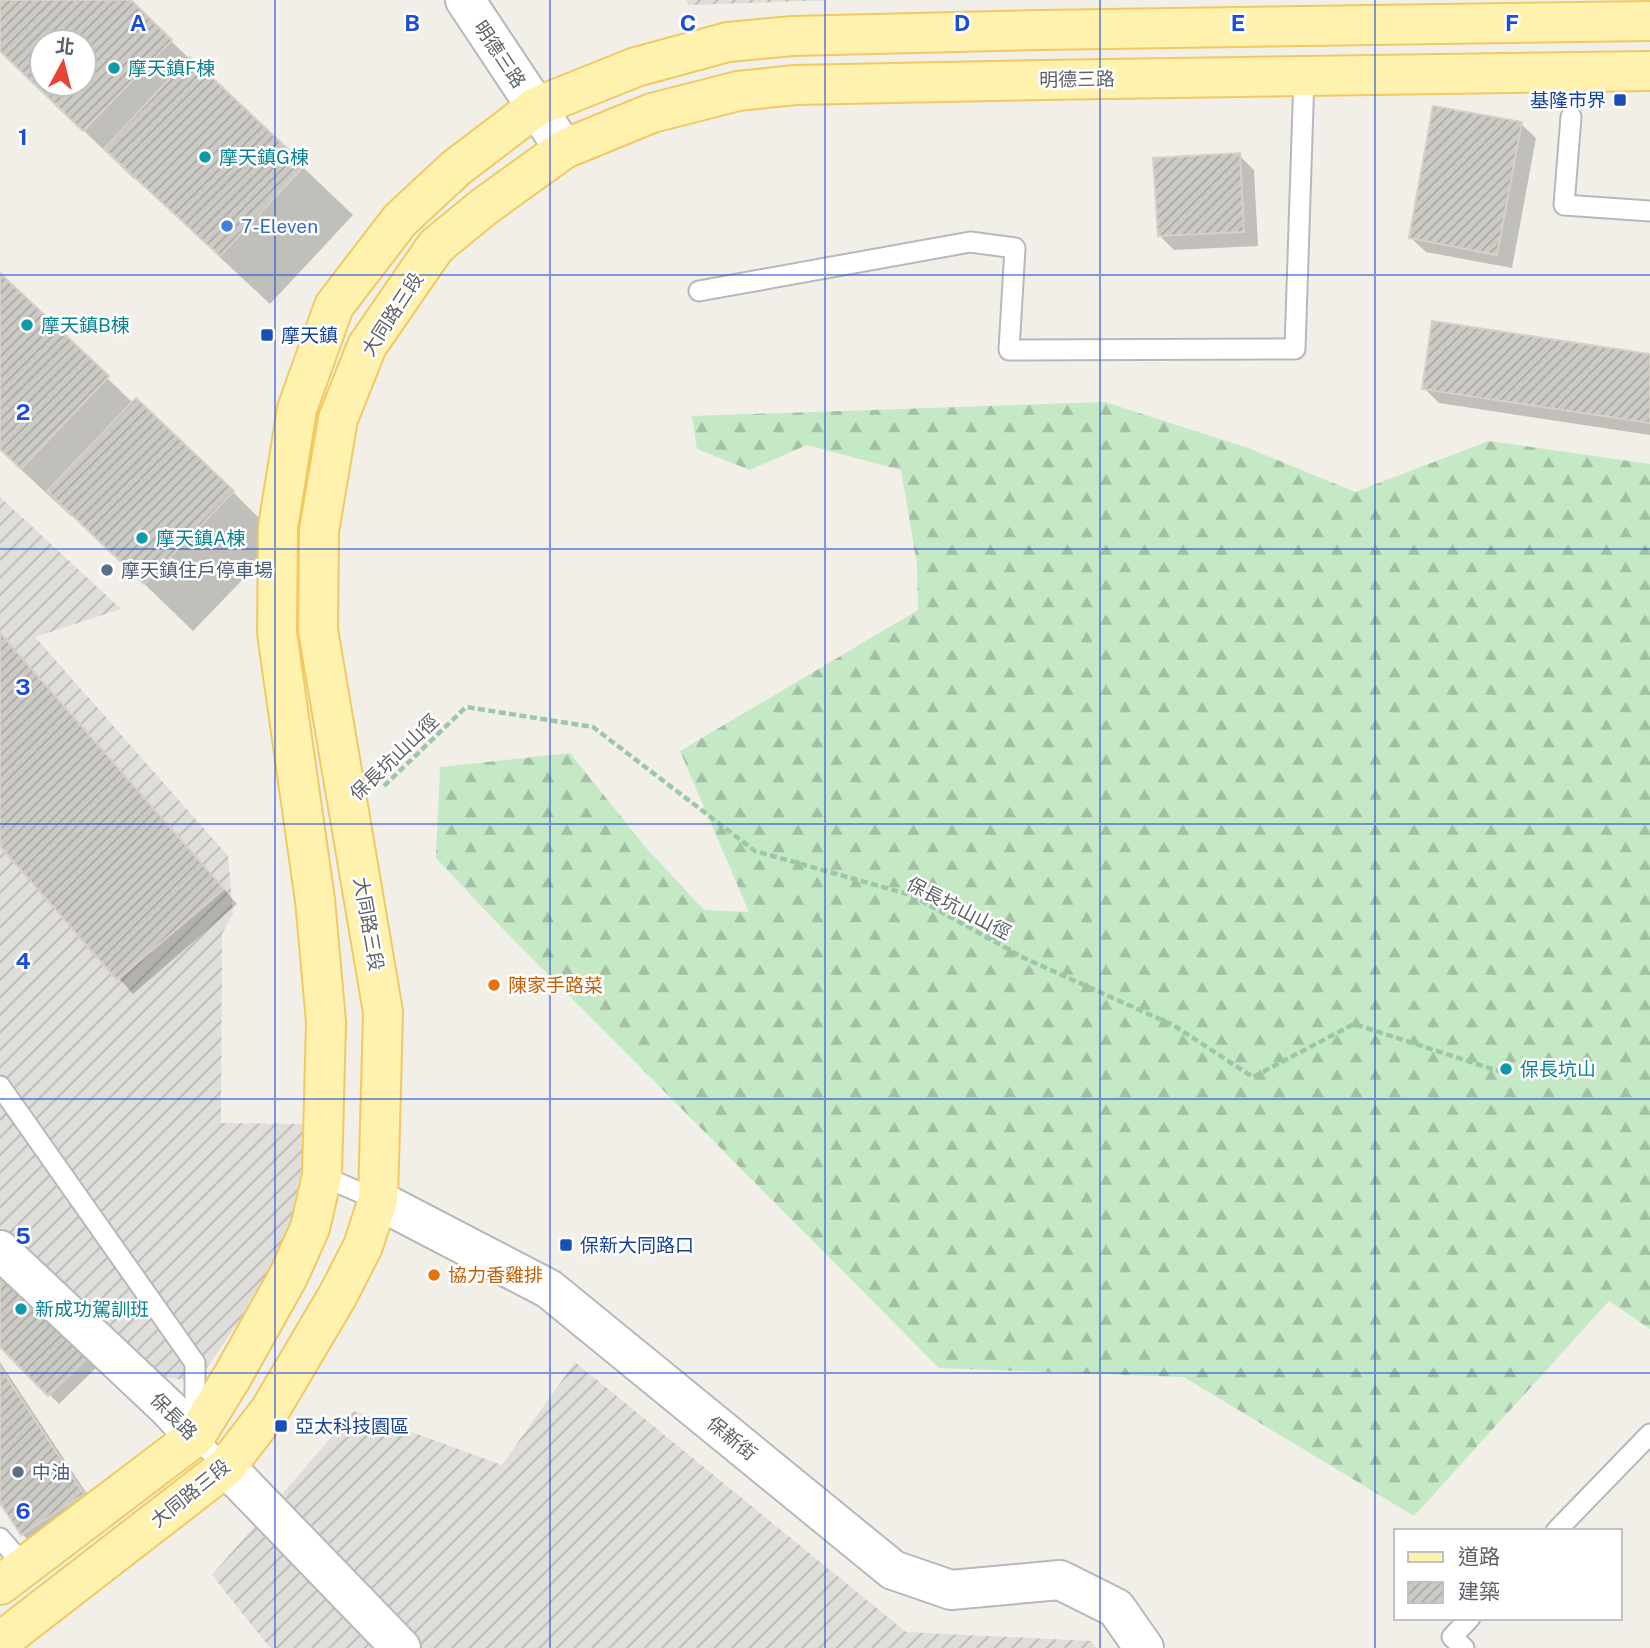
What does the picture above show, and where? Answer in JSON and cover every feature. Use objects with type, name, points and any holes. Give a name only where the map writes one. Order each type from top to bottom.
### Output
[{"type":"main road","name":"明德三路","points":[[536,107],[636,67],[729,42],[792,36],[1650,21]]},
{"type":"main road","name":"明德三路","points":[[564,149],[652,113],[738,91],[795,85],[1650,71]]},
{"type":"main road","points":[[12,1576],[195,1437],[288,1277],[310,1227],[322,1176],[326,1022],[314,900],[277,633],[278,527],[297,409],[334,306],[400,220],[456,168],[536,107]]},
{"type":"main road","name":"大同路三段","points":[[0,1642],[226,1467],[270,1410],[338,1295],[363,1246],[378,1199],[383,1012],[318,630],[319,531],[338,419],[367,346],[436,246],[485,206],[564,149]]},
{"type":"street","name":"明德三路","points":[[465,0],[564,149]]},
{"type":"street","name":"保新街","points":[[378,1199],[549,1289],[893,1570],[951,1590],[1060,1580],[1116,1608],[1144,1648]]},
{"type":"street","name":"保長路","points":[[0,1250],[168,1408],[195,1437]]},
{"type":"street","name":"保長路","points":[[226,1467],[401,1648]]},
{"type":"lane","points":[[699,290],[970,243],[1015,248],[1009,350],[1295,349],[1304,76]]},
{"type":"lane","points":[[1571,117],[1564,205],[1650,211]]},
{"type":"lane","points":[[0,1086],[195,1363],[195,1437]]},
{"type":"lane","name":"保新街","points":[[322,1176],[378,1199]]},
{"type":"lane","points":[[1558,1529],[1650,1434]]},
{"type":"lane","name":"保長路","points":[[195,1437],[226,1467]]},
{"type":"lane","points":[[0,1538],[12,1576]]},
{"type":"lane","points":[[1464,1648],[1452,1637],[1468,1620]]},
{"type":"path","name":"保長坑山山徑","points":[[351,818],[466,707],[593,727],[755,851],[911,895],[1024,958],[1173,1025],[1253,1077],[1354,1024],[1511,1075]]},
{"type":"shaded area","points":[[686,0],[837,0],[689,5]]},
{"type":"shaded area","points":[[0,497],[121,609],[35,637],[228,856],[233,914],[222,934],[221,1123],[308,1124],[306,1170],[293,1222],[267,1280],[198,1381],[153,1376],[0,1229]]},
{"type":"shaded area","name":"亞太科技園區","points":[[575,1362],[906,1632],[1091,1641],[1096,1648],[270,1648],[212,1575],[354,1411],[502,1465]]},
{"type":"green space","points":[[1105,402],[1248,448],[1355,492],[1489,441],[1650,464],[1650,1329],[1609,1301],[1414,1516],[1184,1377],[939,1368],[502,928],[436,858],[440,767],[570,753],[647,849],[704,910],[749,912],[680,751],[918,610],[917,564],[901,470],[807,445],[750,470],[697,449],[692,416]]},
{"type":"building","name":"摩天鎮F棟","points":[[0,0],[131,0],[172,40],[83,131],[49,98],[98,98],[98,28],[28,28],[28,78],[0,51]]},
{"type":"building","name":"摩天鎮G棟","points":[[190,57],[305,165],[220,256],[104,149]]},
{"type":"building","points":[[1433,106],[1522,122],[1497,255],[1409,238]]},
{"type":"building","points":[[1240,153],[1244,232],[1158,236],[1153,158]]},
{"type":"building","name":"摩天鎮B棟","points":[[0,273],[109,376],[21,469],[0,449]]},
{"type":"building","points":[[1432,321],[1650,354],[1650,423],[1422,389]]},
{"type":"building","name":"摩天鎮A棟","points":[[136,398],[234,491],[144,584],[47,491]]},
{"type":"building","points":[[0,633],[224,889],[117,980],[0,846]]},
{"type":"building","name":"新成功駕訓班","points":[[0,1272],[88,1357],[48,1396],[0,1347]]},
{"type":"building","points":[[0,1367],[84,1494],[21,1535],[0,1503]]},
{"type":"place","name":"摩天鎮F棟","points":[[114,68]]},
{"type":"place","name":"基隆市界","points":[[1620,100]]},
{"type":"place","name":"摩天鎮G棟","points":[[205,157]]},
{"type":"place","name":"7-Eleven","points":[[227,226]]},
{"type":"place","name":"摩天鎮B棟","points":[[27,325]]},
{"type":"place","name":"摩天鎮","points":[[267,335]]},
{"type":"place","name":"摩天鎮A棟","points":[[142,538]]},
{"type":"place","name":"摩天鎮住戶停車場","points":[[107,570]]},
{"type":"place","name":"陳家手路菜","points":[[494,985]]},
{"type":"place","name":"保長坑山","points":[[1506,1069]]},
{"type":"place","name":"保新大同路口","points":[[566,1245]]},
{"type":"place","name":"協力香雞排","points":[[434,1275]]},
{"type":"place","name":"新成功駕訓班","points":[[21,1309]]},
{"type":"place","name":"亞太科技園區","points":[[281,1426]]},
{"type":"place","name":"中油","points":[[18,1472]]}]
